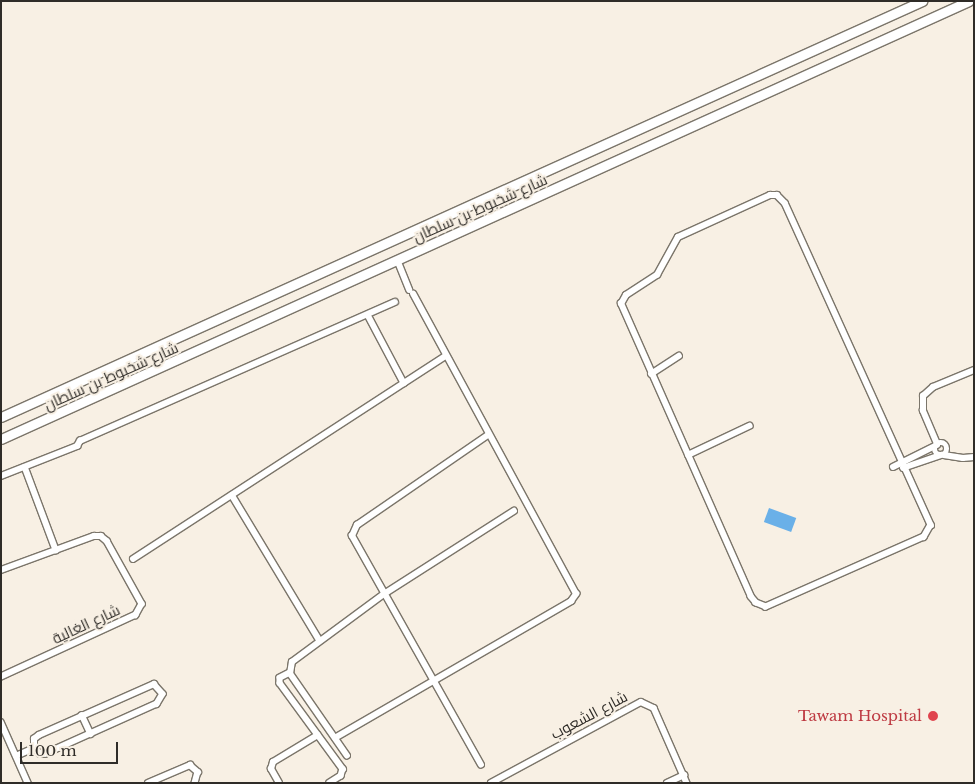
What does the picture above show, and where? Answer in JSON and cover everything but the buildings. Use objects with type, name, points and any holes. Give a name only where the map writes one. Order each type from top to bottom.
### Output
[{"type":"main road","name":"شارع شخبوط بن سلطان","points":[[1,417],[922,1]]},
{"type":"main road","name":"شارع شخبوط بن سلطان","points":[[1,439],[969,1]]},
{"type":"street","points":[[770,195],[777,195],[785,202],[930,520],[928,534],[766,607],[756,603],[651,374],[621,308],[623,297],[653,280],[678,237],[770,195]]},
{"type":"street","points":[[334,738],[571,601],[576,594],[411,292],[398,261]]},
{"type":"street","points":[[1,476],[62,452],[395,302]]},
{"type":"street","points":[[368,314],[404,383]]},
{"type":"street","points":[[132,559],[446,356]]},
{"type":"street","points":[[651,374],[679,356]]},
{"type":"street","points":[[944,453],[923,411],[923,396],[933,387],[974,370]]},
{"type":"street","points":[[688,455],[749,426]]},
{"type":"street","points":[[481,765],[353,539],[355,528],[488,435]]},
{"type":"street","points":[[905,465],[939,444]]},
{"type":"street","points":[[939,444],[936,451],[958,457],[974,456]]},
{"type":"street","points":[[893,469],[944,453]]},
{"type":"street","points":[[25,467],[56,550]]},
{"type":"street","points":[[232,494],[320,641]]},
{"type":"street","points":[[330,783],[341,776],[343,769],[279,682],[290,672],[292,662],[384,594],[514,511]]},
{"type":"street","name":"شارع الغالية","points":[[1,570],[94,536],[104,538],[140,597],[141,607],[136,615],[1,677]]},
{"type":"street","points":[[290,672],[347,756]]},
{"type":"street","points":[[151,685],[162,692],[157,704],[46,754],[34,748],[36,736],[82,715],[151,685]]},
{"type":"street","name":"شارع الشعوب","points":[[491,783],[641,702],[654,708],[687,783]]},
{"type":"street","points":[[82,715],[91,734]]},
{"type":"street","points":[[1,722],[28,783]]},
{"type":"street","points":[[279,783],[271,768],[273,762],[318,735]]},
{"type":"street","points":[[16,756],[34,748]]},
{"type":"street","points":[[148,783],[190,765],[198,772],[195,783]]},
{"type":"street","points":[[667,783],[684,775]]},
{"type":"water","points":[[769,508],[796,518],[791,532],[764,522]]},
{"type":"place","name":"Tawam Hospital","points":[[933,716]]}]
